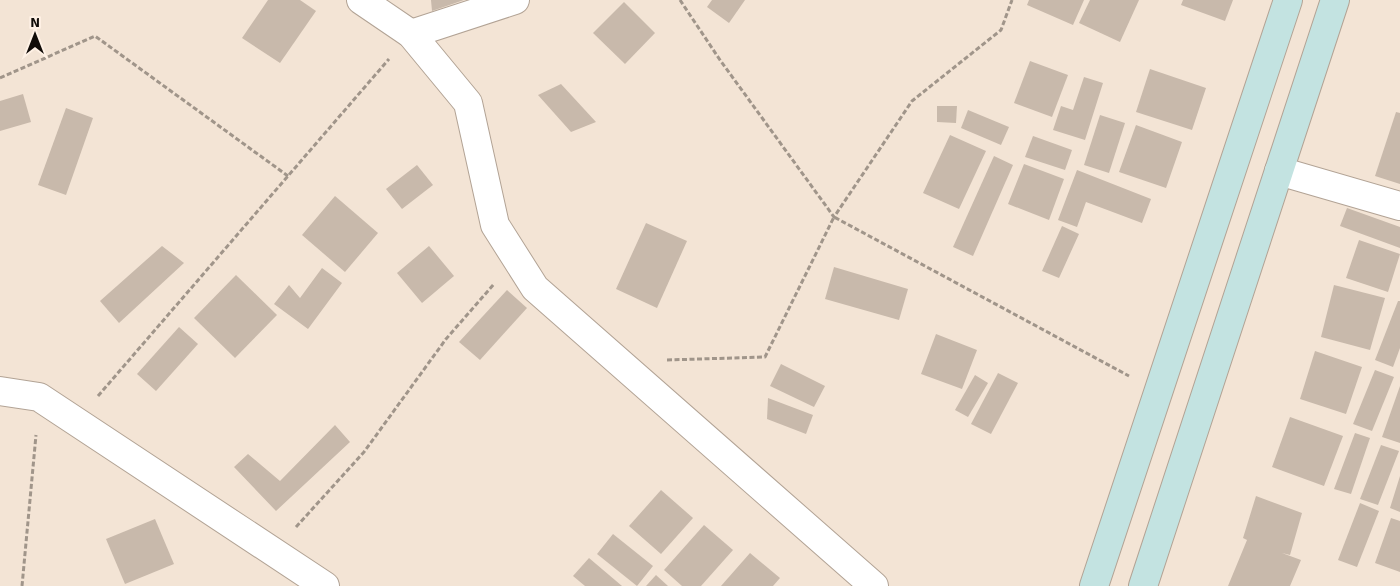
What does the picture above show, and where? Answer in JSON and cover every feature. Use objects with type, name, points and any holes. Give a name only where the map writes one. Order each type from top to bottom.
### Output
[{"type":"main road","points":[[1094,586],[1288,0]]},
{"type":"main road","points":[[1143,586],[1335,0]]},
{"type":"street","points":[[360,0],[411,34],[468,102],[495,225],[535,288],[874,586]]},
{"type":"street","points":[[411,34],[515,0]]},
{"type":"street","points":[[1279,171],[1400,206]]},
{"type":"street","points":[[0,391],[39,396],[325,586]]},
{"type":"path","points":[[680,0],[720,60],[834,217],[1158,392]]},
{"type":"path","points":[[667,360],[765,357],[834,217],[912,101],[1001,30],[1012,0]]},
{"type":"path","points":[[76,421],[411,34]]},
{"type":"path","points":[[0,78],[95,36],[288,176]]},
{"type":"path","points":[[274,552],[364,452],[446,339],[516,260]]},
{"type":"path","points":[[22,586],[39,396]]},
{"type":"building","points":[[268,0],[300,0],[316,11],[280,63],[242,38]]},
{"type":"building","points":[[431,0],[464,0],[432,11]]},
{"type":"building","points":[[712,0],[745,0],[729,23],[707,7]]},
{"type":"building","points":[[1029,0],[1084,0],[1073,25],[1027,5]]},
{"type":"building","points":[[1090,0],[1139,0],[1120,42],[1079,23]]},
{"type":"building","points":[[1183,0],[1233,0],[1225,21],[1181,5]]},
{"type":"building","points":[[624,2],[655,33],[625,64],[593,33]]},
{"type":"building","points":[[1030,61],[1068,75],[1052,117],[1014,103]]},
{"type":"building","points":[[1150,69],[1206,88],[1192,130],[1136,112]]},
{"type":"building","points":[[1084,77],[1103,83],[1085,140],[1053,130],[1061,106],[1073,110]]},
{"type":"building","points":[[561,84],[596,122],[571,132],[538,95]]},
{"type":"building","points":[[23,94],[31,122],[0,131],[0,101]]},
{"type":"building","points":[[937,106],[957,106],[956,123],[937,122]]},
{"type":"building","points":[[66,108],[93,118],[66,195],[38,185]]},
{"type":"building","points":[[968,110],[1009,127],[1001,145],[961,128]]},
{"type":"building","points":[[1396,112],[1400,113],[1400,184],[1375,176]]},
{"type":"building","points":[[1100,115],[1125,123],[1109,173],[1084,165]]},
{"type":"building","points":[[1136,125],[1182,142],[1166,188],[1119,172]]},
{"type":"building","points":[[950,135],[986,151],[959,209],[923,193]]},
{"type":"building","points":[[1033,136],[1072,150],[1065,170],[1025,157]]},
{"type":"building","points":[[994,156],[1013,165],[973,256],[953,247]]},
{"type":"building","points":[[1024,164],[1064,179],[1049,220],[1008,204]]},
{"type":"building","points":[[417,165],[433,185],[402,209],[386,189]]},
{"type":"building","points":[[1077,170],[1151,199],[1142,223],[1086,202],[1077,227],[1058,220]]},
{"type":"building","points":[[335,196],[378,233],[345,272],[302,235]]},
{"type":"building","points":[[1347,208],[1400,227],[1400,248],[1340,226]]},
{"type":"building","points":[[646,223],[687,241],[657,308],[616,289]]},
{"type":"building","points":[[1062,226],[1079,234],[1059,278],[1042,271]]},
{"type":"building","points":[[1359,240],[1400,254],[1388,292],[1346,278]]},
{"type":"building","points":[[162,246],[184,263],[119,323],[100,301]]},
{"type":"building","points":[[429,246],[454,276],[422,303],[397,273]]},
{"type":"building","points":[[834,267],[908,289],[899,320],[825,299]]},
{"type":"building","points":[[322,268],[342,283],[308,329],[274,304],[289,285],[300,298]]},
{"type":"building","points":[[236,275],[277,315],[235,358],[194,318]]},
{"type":"building","points":[[1334,285],[1385,298],[1370,350],[1321,337]]},
{"type":"building","points":[[507,290],[527,308],[480,360],[459,342]]},
{"type":"building","points":[[1398,301],[1400,301],[1400,348],[1393,367],[1375,360]]},
{"type":"building","points":[[179,327],[198,344],[156,391],[137,374]]},
{"type":"building","points":[[936,334],[977,350],[962,389],[921,374]]},
{"type":"building","points":[[1315,351],[1362,367],[1346,414],[1300,399]]},
{"type":"building","points":[[781,364],[825,386],[814,407],[770,386]]},
{"type":"building","points":[[1375,370],[1394,377],[1372,431],[1353,424]]},
{"type":"building","points":[[998,373],[1018,383],[991,434],[971,424]]},
{"type":"building","points":[[975,375],[988,383],[968,417],[955,410]]},
{"type":"building","points":[[1400,386],[1400,443],[1382,437]]},
{"type":"building","points":[[768,398],[813,415],[806,434],[767,419]]},
{"type":"building","points":[[1290,417],[1343,436],[1324,486],[1272,467]]},
{"type":"building","points":[[335,425],[350,442],[276,511],[234,467],[248,454],[280,481]]},
{"type":"building","points":[[1355,433],[1370,438],[1351,494],[1334,489]]},
{"type":"building","points":[[1381,445],[1399,451],[1378,505],[1360,499]]},
{"type":"building","points":[[1400,476],[1400,512],[1390,508]]},
{"type":"building","points":[[661,490],[693,518],[661,554],[629,526]]},
{"type":"building","points":[[1256,496],[1302,513],[1290,555],[1282,553],[1301,560],[1290,586],[1228,586],[1247,540],[1243,538]]},
{"type":"building","points":[[1360,503],[1379,511],[1357,567],[1338,560]]},
{"type":"building","points":[[1391,518],[1400,521],[1400,572],[1375,563]]},
{"type":"building","points":[[155,519],[174,564],[125,584],[106,539]]},
{"type":"building","points":[[704,525],[733,550],[701,586],[682,586],[664,570]]},
{"type":"building","points":[[613,534],[653,566],[637,586],[597,554]]},
{"type":"building","points":[[750,553],[780,578],[773,586],[721,586]]},
{"type":"building","points":[[589,558],[622,586],[585,586],[573,576]]},
{"type":"building","points":[[656,575],[668,586],[646,586]]}]
